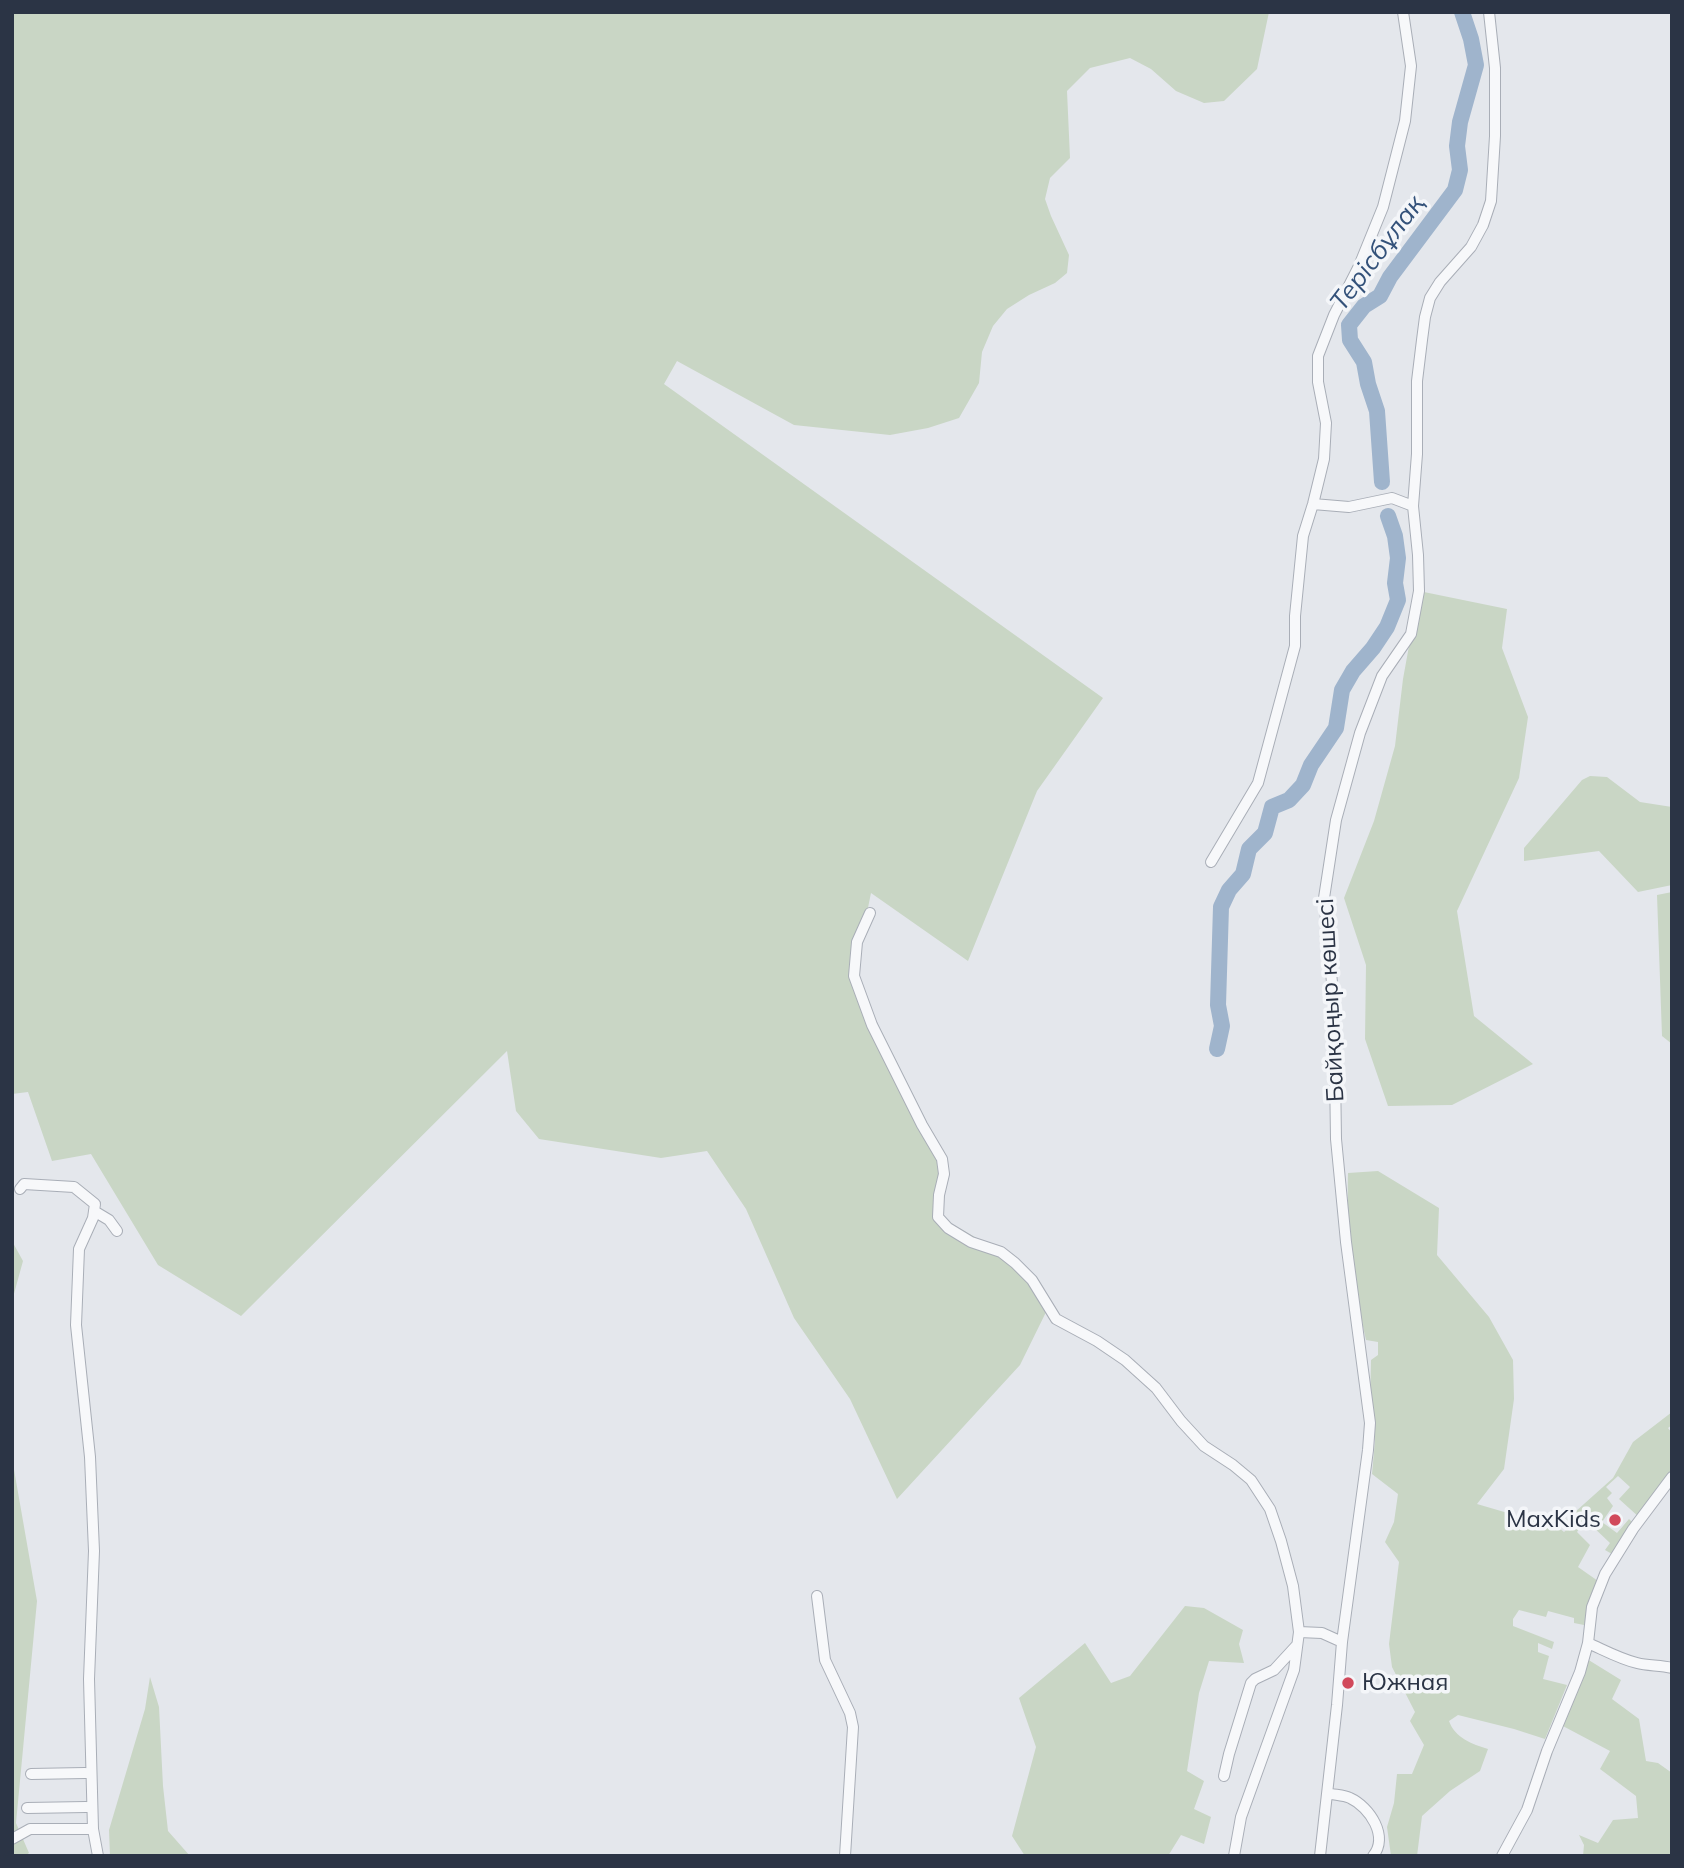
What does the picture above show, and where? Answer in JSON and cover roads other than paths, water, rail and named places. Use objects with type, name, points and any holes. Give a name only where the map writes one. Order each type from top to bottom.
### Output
[{"type":"street","points":[[1211,862],[1258,783],[1295,646],[1295,616],[1303,536],[1314,504],[1324,459],[1326,423],[1318,382],[1318,356],[1383,207],[1402,134],[1411,66],[1403,12]]},
{"type":"street","name":"Байқоңыр көшесі","points":[[1320,1856],[1342,1642],[1370,1423],[1346,1242],[1336,1139],[1334,1004],[1324,898],[1336,820],[1360,733],[1382,676],[1412,634],[1419,591],[1413,506],[1418,454],[1417,381],[1430,298],[1440,282],[1471,247],[1483,225],[1491,201],[1495,68],[1489,12]]},
{"type":"street","points":[[1314,504],[1349,507],[1392,498],[1413,506]]},
{"type":"street","points":[[870,913],[857,942],[854,976],[872,1025],[942,1159],[944,1174],[938,1217],[948,1228],[971,1242],[1001,1252],[1032,1280],[1056,1319],[1125,1360],[1156,1388],[1204,1446],[1251,1480],[1269,1509],[1293,1586],[1299,1632],[1294,1670],[1241,1817],[1234,1856]]},
{"type":"street","points":[[20,1189],[24,1184],[74,1187],[95,1204],[93,1218],[79,1249],[76,1325],[90,1457],[94,1551],[89,1679],[93,1829],[98,1856]]},
{"type":"street","points":[[94,1212],[108,1220],[117,1231]]},
{"type":"street","points":[[1502,1856],[1527,1810],[1547,1751],[1580,1672],[1588,1643],[1592,1607],[1605,1574],[1672,1477]]},
{"type":"street","points":[[817,1596],[825,1660],[850,1713],[853,1727],[845,1856]]},
{"type":"street","points":[[87,1599],[86,1818],[93,1829]]},
{"type":"street","points":[[1299,1632],[1322,1633],[1342,1642]]},
{"type":"street","points":[[1588,1643],[1639,1664],[1672,1668]]},
{"type":"street","points":[[1224,1776],[1251,1683],[1274,1670],[1297,1645]]},
{"type":"street","points":[[31,1774],[85,1773]]},
{"type":"street","points":[[1327,1793],[1350,1798],[1369,1812],[1379,1836],[1378,1850],[1373,1856]]},
{"type":"street","points":[[27,1808],[86,1807]]},
{"type":"street","points":[[12,1839],[30,1829],[93,1829]]},
{"type":"waterway","name":"Терісбұлақ","points":[[1382,482],[1377,411],[1364,362],[1350,340],[1349,325],[1364,306],[1380,296],[1390,277],[1455,190],[1460,170],[1457,146],[1460,122],[1476,65],[1462,12]]},
{"type":"waterway","name":"Терісбұлақ","points":[[1217,1049],[1222,1026],[1218,1005],[1221,907],[1229,890],[1243,874],[1249,849],[1265,833],[1272,807],[1289,800],[1303,785],[1311,765],[1336,728],[1342,690],[1387,627],[1398,600],[1395,583],[1398,558],[1395,536],[1388,516]]},
{"type":"place","name":"MaxKids","points":[[1615,1520]]},
{"type":"place","name":"Южная","points":[[1348,1683]]}]
